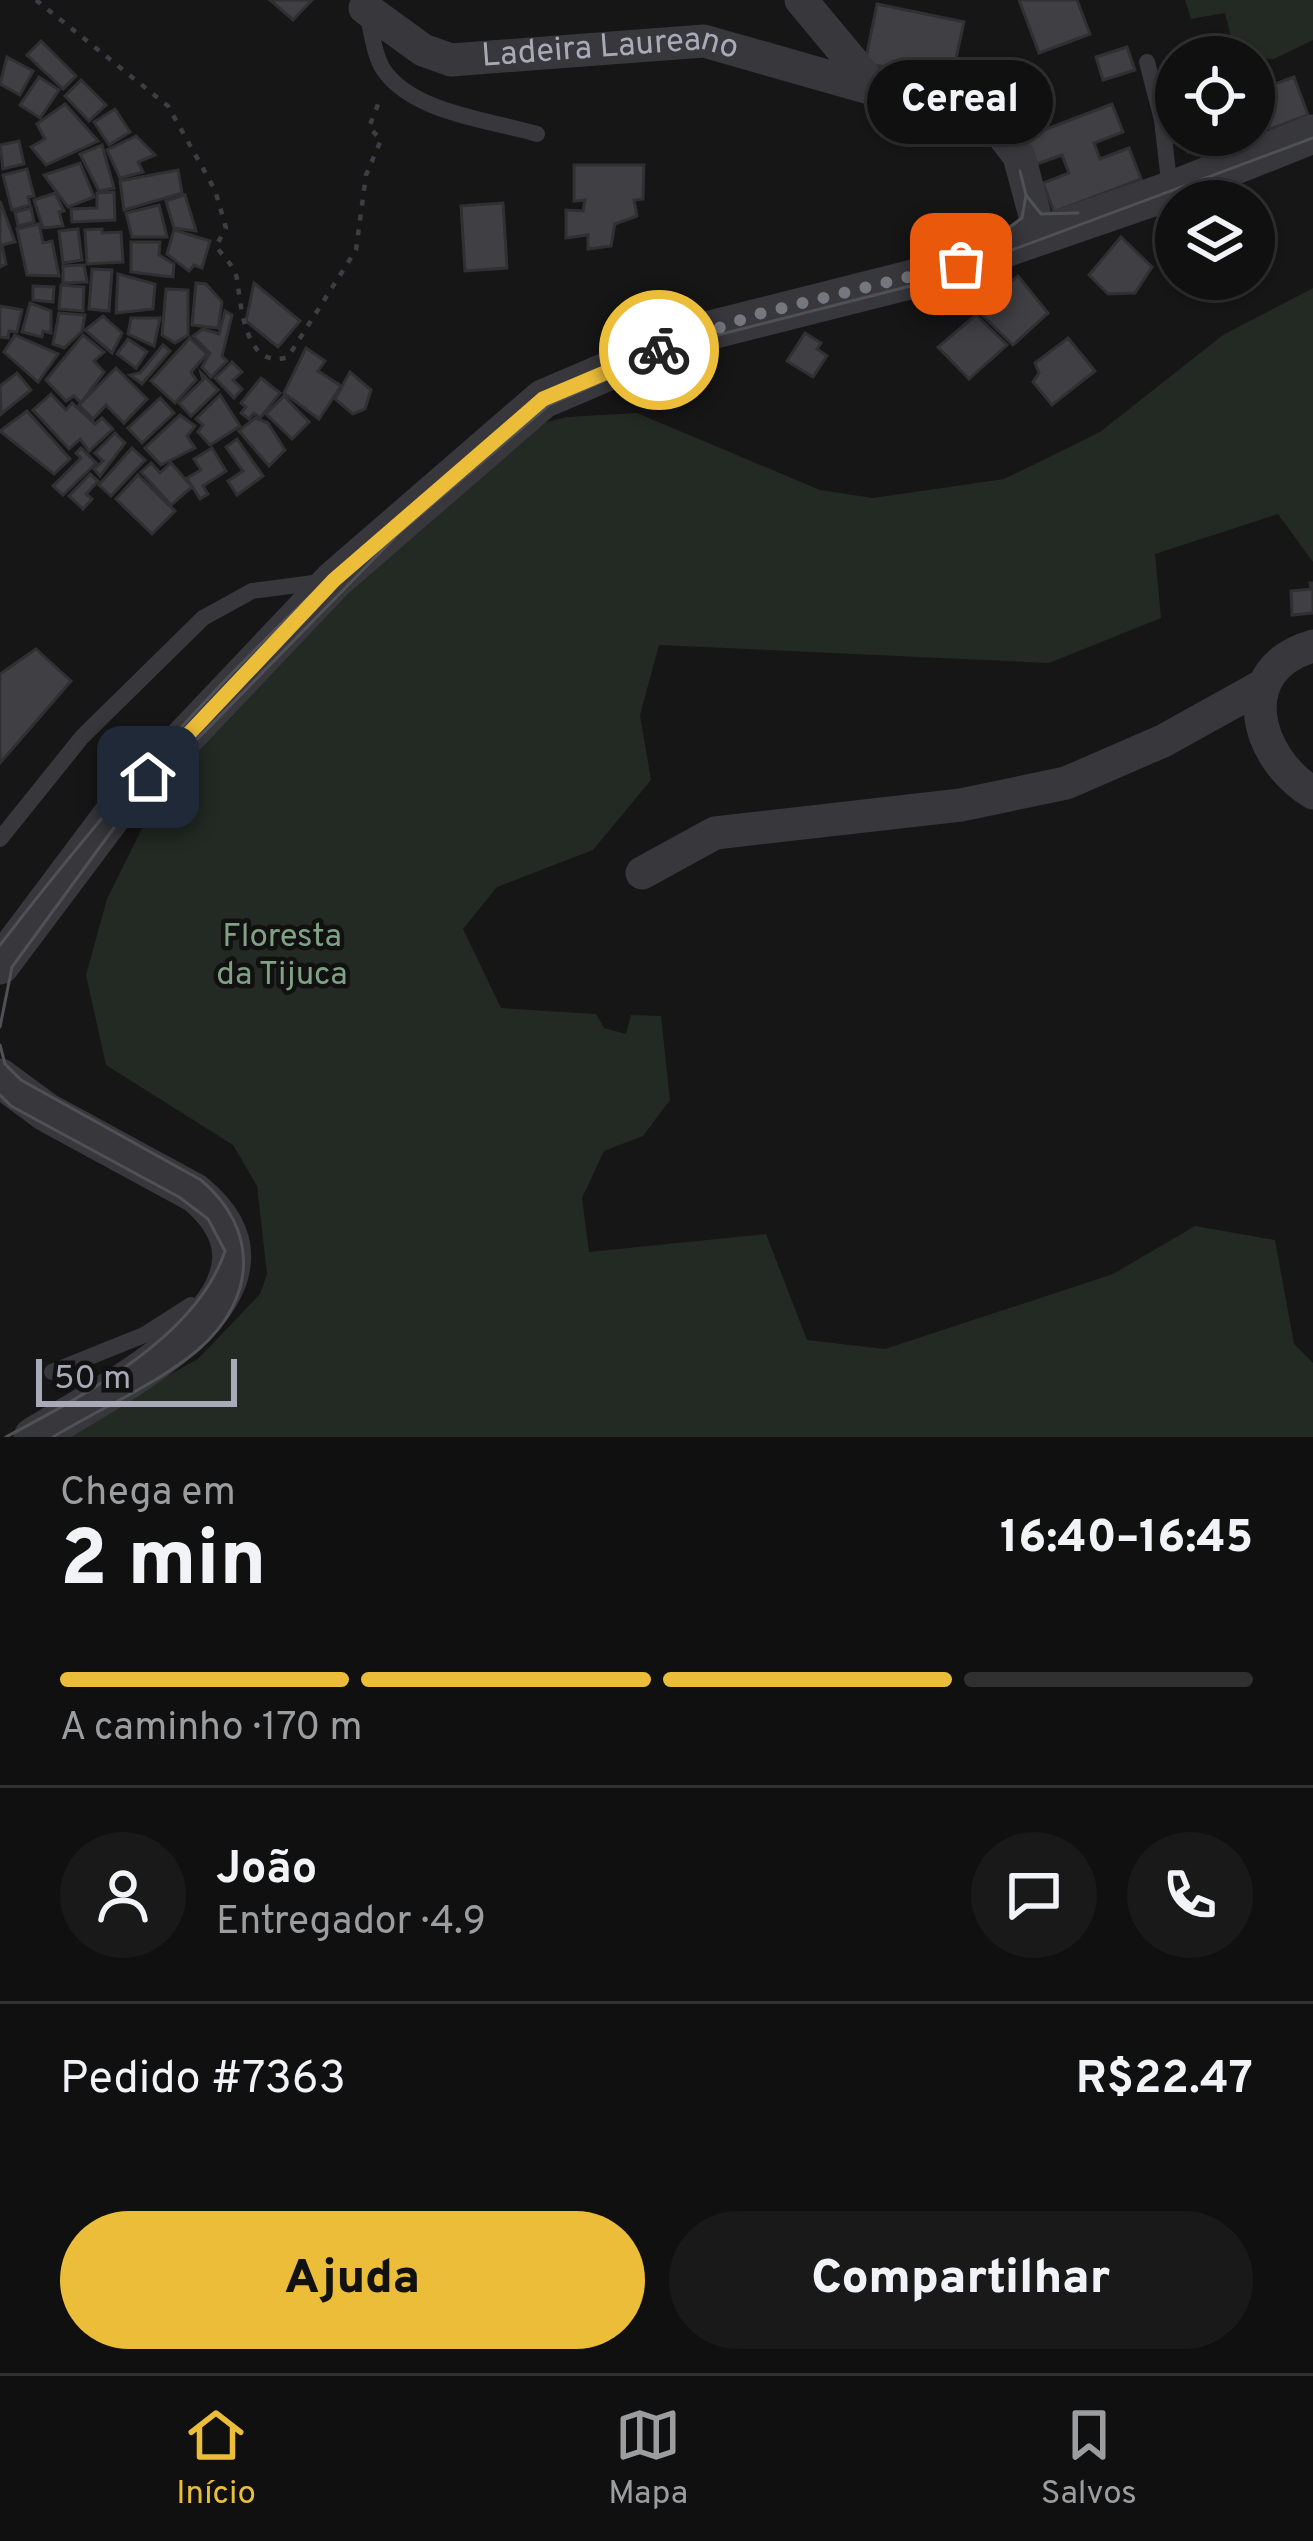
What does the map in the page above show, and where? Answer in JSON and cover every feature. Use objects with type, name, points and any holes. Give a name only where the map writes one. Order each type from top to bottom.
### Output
[{"type":"street","points":[[801,0],[876,90]]},
{"type":"street","name":"Ladeira Laureano","points":[[362,4],[423,50],[451,60],[704,41],[958,108],[995,125],[1019,156],[1041,238]]},
{"type":"street","points":[[1198,180],[1313,134]]},
{"type":"street","points":[[0,965],[117,809],[334,580],[543,399],[735,321],[921,277],[1155,196]]},
{"type":"street","points":[[642,873],[716,833],[961,805],[1066,783],[1163,741],[1262,686],[1285,654],[1313,646]]},
{"type":"street","points":[[1262,686],[1262,731],[1276,765],[1313,793]]},
{"type":"street","points":[[0,1078],[46,1112],[195,1192],[221,1220],[235,1246],[231,1274],[192,1331],[158,1360],[33,1437]]},
{"type":"lane","points":[[362,4],[380,65],[397,86],[428,102],[537,134]]},
{"type":"lane","points":[[1147,62],[1162,120],[1169,180]]},
{"type":"lane","points":[[0,839],[82,737],[202,618],[252,591],[334,580]]},
{"type":"lane","points":[[52,1372],[180,1316],[214,1261],[221,1220]]},
{"type":"path","points":[[35,0],[168,106],[215,190],[226,228],[216,246],[233,267],[241,322],[264,356],[274,361],[288,357],[356,250],[366,175],[381,140],[369,128],[381,97],[374,89],[380,65]]},
{"type":"green space","points":[[1185,0],[1313,0],[1313,40],[1275,59],[1275,36],[1231,36],[1225,13],[1191,19]]},
{"type":"green space","name":"Floresta da Tijuca","points":[[1313,288],[1313,562],[1278,514],[1155,554],[1161,618],[1049,663],[659,645],[640,715],[651,780],[593,850],[497,887],[463,929],[501,1008],[596,1014],[604,1028],[626,1034],[631,1015],[661,1016],[670,1100],[643,1136],[604,1151],[582,1198],[589,1252],[766,1234],[807,1340],[885,1349],[1113,1274],[1195,1226],[1275,1240],[1294,1344],[1313,1363],[1313,1437],[71,1437],[90,1418],[198,1359],[260,1294],[267,1274],[257,1186],[233,1145],[106,1065],[86,975],[107,899],[147,818],[211,720],[382,538],[532,426],[567,417],[637,413],[820,490],[873,498],[1004,479],[1100,432],[1223,335]]},
{"type":"building","points":[[270,0],[312,0],[293,20]]},
{"type":"building","points":[[1019,0],[1077,0],[1090,34],[1039,53]]},
{"type":"building","points":[[877,4],[964,22],[951,81],[865,63]]},
{"type":"building","points":[[41,41],[76,76],[63,89],[27,55]]},
{"type":"building","points":[[1127,47],[1135,70],[1103,80],[1096,57]]},
{"type":"building","points":[[7,57],[33,71],[20,95],[0,84]]},
{"type":"building","points":[[962,69],[1007,79],[1003,98],[958,88]]},
{"type":"building","points":[[39,77],[59,90],[40,118],[20,105]]},
{"type":"building","points":[[1294,77],[1308,115],[1275,127],[1275,84]]},
{"type":"building","points":[[81,80],[106,105],[89,121],[65,96]]},
{"type":"building","points":[[65,104],[98,141],[46,165],[31,147],[45,139],[37,124]]},
{"type":"building","points":[[1112,104],[1123,132],[1094,143],[1100,159],[1129,148],[1141,179],[1054,212],[1043,183],[1069,173],[1062,155],[1034,165],[1023,138]]},
{"type":"building","points":[[115,109],[130,132],[109,145],[94,122]]},
{"type":"building","points":[[136,136],[155,155],[138,162],[143,172],[120,178],[107,150]]},
{"type":"building","points":[[19,141],[24,164],[3,169],[0,145]]},
{"type":"building","points":[[102,145],[114,188],[99,191],[80,154]]},
{"type":"building","points":[[80,163],[94,197],[68,207],[44,175]]},
{"type":"building","points":[[574,165],[644,165],[643,199],[634,200],[637,216],[615,224],[611,246],[588,249],[588,235],[566,238],[566,210],[583,211],[585,200],[574,201]]},
{"type":"building","points":[[27,169],[34,196],[28,197],[30,205],[12,210],[3,175]]},
{"type":"building","points":[[178,170],[182,193],[124,210],[120,181]]},
{"type":"building","points":[[114,192],[115,220],[72,222],[71,209],[97,208],[97,193]]},
{"type":"building","points":[[55,193],[64,211],[59,212],[63,226],[43,228],[34,200]]},
{"type":"building","points":[[185,195],[196,231],[174,228],[166,201]]},
{"type":"building","points":[[0,201],[15,242],[2,245],[6,264],[0,267]]},
{"type":"building","points":[[503,203],[507,268],[465,271],[461,206]]},
{"type":"building","points":[[159,205],[167,237],[132,237],[126,213]]},
{"type":"building","points":[[31,208],[34,222],[18,226],[15,212]]},
{"type":"building","points":[[39,224],[43,243],[52,241],[59,276],[27,275],[17,229]]},
{"type":"building","points":[[78,229],[82,260],[63,263],[59,231]]},
{"type":"building","points":[[102,229],[102,233],[121,232],[123,262],[87,264],[85,230]]},
{"type":"building","points":[[174,230],[210,241],[202,268],[194,265],[189,271],[167,254]]},
{"type":"building","points":[[1121,237],[1152,267],[1135,293],[1108,294],[1089,275]]},
{"type":"building","points":[[131,242],[160,242],[159,255],[174,264],[173,277],[131,272]]},
{"type":"building","points":[[84,265],[87,282],[63,283],[63,266]]},
{"type":"building","points":[[92,269],[112,270],[109,311],[89,309]]},
{"type":"building","points":[[118,274],[155,284],[153,309],[116,313]]},
{"type":"building","points":[[1018,276],[1048,313],[1013,345],[976,309]]},
{"type":"building","points":[[196,283],[206,284],[222,302],[218,328],[192,325]]},
{"type":"building","points":[[254,283],[300,321],[278,347],[246,321]]},
{"type":"building","points":[[61,285],[84,287],[83,311],[59,309]]},
{"type":"building","points":[[33,286],[54,287],[53,302],[33,300]]},
{"type":"building","points":[[166,289],[188,290],[188,335],[175,343],[162,335]]},
{"type":"building","points":[[30,303],[51,311],[51,333],[43,331],[42,337],[22,332]]},
{"type":"building","points":[[0,306],[22,310],[17,332],[9,331],[8,338],[0,337]]},
{"type":"building","points":[[225,311],[232,315],[222,356],[227,361],[211,377],[202,367],[210,353],[193,336],[203,329],[219,334]]},
{"type":"building","points":[[59,313],[85,315],[82,331],[64,348],[53,344]]},
{"type":"building","points":[[976,315],[1007,345],[969,379],[938,347]]},
{"type":"building","points":[[103,316],[122,333],[112,353],[85,330]]},
{"type":"building","points":[[131,318],[160,318],[154,346],[128,334]]},
{"type":"building","points":[[805,333],[821,343],[817,349],[827,356],[813,377],[787,361]]},
{"type":"building","points":[[15,335],[58,354],[38,382],[4,352]]},
{"type":"building","points":[[83,335],[104,352],[94,361],[104,372],[81,403],[74,396],[66,401],[46,380]]},
{"type":"building","points":[[190,338],[207,354],[191,372],[196,380],[175,403],[151,381]]},
{"type":"building","points":[[1068,338],[1095,371],[1052,405],[1033,382],[1039,373],[1035,363]]},
{"type":"building","points":[[128,339],[147,352],[136,368],[117,354]]},
{"type":"building","points":[[163,345],[170,351],[142,384],[130,375],[140,373]]},
{"type":"building","points":[[306,348],[325,361],[318,371],[341,386],[319,419],[284,393]]},
{"type":"building","points":[[232,362],[242,372],[233,380],[242,389],[234,398],[215,378]]},
{"type":"building","points":[[116,368],[147,399],[124,423],[106,405],[93,419],[79,405]]},
{"type":"building","points":[[350,372],[371,390],[365,409],[353,414],[335,399]]},
{"type":"building","points":[[17,373],[31,390],[1,414],[0,386]]},
{"type":"building","points":[[201,373],[218,390],[191,416],[179,403],[203,380]]},
{"type":"building","points":[[261,378],[280,393],[260,418],[254,413],[249,419],[241,413],[246,407],[241,403]]},
{"type":"building","points":[[51,394],[66,410],[72,403],[95,424],[102,418],[113,429],[89,451],[80,439],[69,449],[33,410]]},
{"type":"building","points":[[220,395],[240,426],[210,445],[198,432],[203,425],[196,419]]},
{"type":"building","points":[[284,396],[309,422],[292,439],[266,414]]},
{"type":"building","points":[[160,398],[174,413],[142,443],[128,428]]},
{"type":"building","points":[[27,411],[70,459],[54,474],[0,431]]},
{"type":"building","points":[[180,415],[195,426],[187,436],[195,448],[161,465],[145,448]]},
{"type":"building","points":[[255,418],[268,423],[285,450],[269,466],[239,431]]},
{"type":"building","points":[[115,433],[125,443],[100,476],[94,469],[103,461],[95,453]]},
{"type":"building","points":[[237,439],[263,476],[237,495],[228,481],[243,471],[226,447]]},
{"type":"building","points":[[81,448],[96,463],[63,495],[53,486],[81,458],[76,453]]},
{"type":"building","points":[[132,448],[145,460],[111,496],[99,485]]},
{"type":"building","points":[[212,448],[226,471],[203,486],[208,494],[200,499],[187,478],[201,470],[194,459]]},
{"type":"building","points":[[151,463],[160,473],[171,463],[192,487],[171,505],[141,472]]},
{"type":"building","points":[[90,474],[98,481],[86,494],[92,499],[83,509],[69,496]]},
{"type":"building","points":[[138,475],[175,511],[152,534],[116,499]]},
{"type":"building","points":[[1313,583],[1313,613],[1292,615],[1291,591],[1311,589]]},
{"type":"building","points":[[36,649],[71,681],[0,763],[0,674]]},
{"type":"tram line","points":[[0,1027],[12,967],[124,814],[399,533],[549,405],[698,340],[926,282],[1313,138]]},
{"type":"tram line","points":[[1020,171],[1026,195]]},
{"type":"tram line","points":[[990,242],[1022,218],[1026,195],[1041,214],[1078,213]]},
{"type":"tram line","points":[[0,945],[170,740],[359,551]]},
{"type":"tram line","points":[[0,1045],[5,1064],[21,1080],[201,1180],[233,1220],[244,1264],[232,1308],[199,1349],[148,1384],[53,1437]]},
{"type":"tram line","points":[[0,1095],[11,1106],[179,1197],[208,1219],[225,1251],[211,1282],[164,1337],[102,1383],[6,1437]]},
{"type":"way so far","points":[[659,350],[754,315],[961,264]]},
{"type":"place","name":"Cereal","points":[[961,264]]},
{"type":"route","points":[[148,777],[334,580],[543,399],[659,350]]}]
